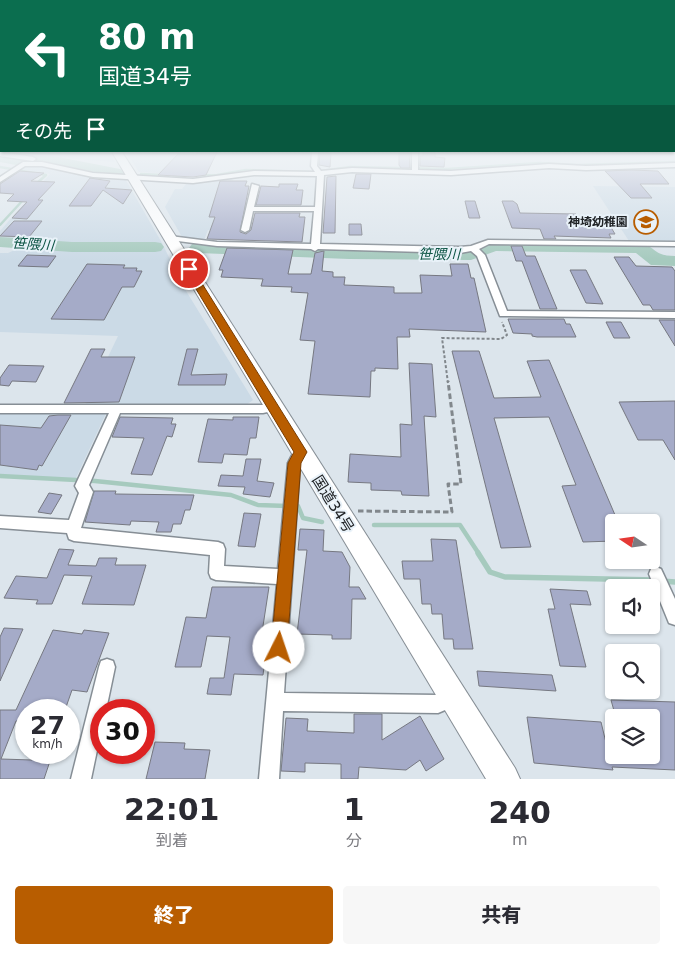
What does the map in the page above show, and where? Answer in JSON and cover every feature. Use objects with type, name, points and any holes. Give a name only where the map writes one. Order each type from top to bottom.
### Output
[{"type":"highway","name":"国道34号","points":[[139,188],[504,779]]},
{"type":"street","points":[[245,230],[251,209],[254,188]]},
{"type":"street","points":[[315,248],[318,188]]},
{"type":"street","points":[[251,209],[318,209]]},
{"type":"street","points":[[170,238],[217,244],[315,248],[460,250],[473,248],[488,242],[675,244]]},
{"type":"street","points":[[473,248],[481,254],[503,314],[675,315]]},
{"type":"street","points":[[0,409],[263,409],[273,407]]},
{"type":"street","points":[[116,410],[84,481],[86,492],[74,527],[74,534],[218,549],[216,573],[285,577]]},
{"type":"street","points":[[268,779],[294,463],[301,452]]},
{"type":"street","points":[[0,522],[74,527]]},
{"type":"street","points":[[656,574],[675,617]]},
{"type":"street","points":[[81,779],[107,667]]},
{"type":"street","points":[[275,702],[438,704],[453,698]]},
{"type":"path","points":[[340,516],[352,510],[452,512],[448,484],[461,484],[442,338],[501,339],[507,335],[501,317],[503,314]]},
{"type":"shaded area","points":[[37,188],[131,188],[162,243],[183,286],[253,400],[246,405],[110,405],[75,480],[0,476],[0,406],[85,405],[118,336],[0,332],[0,253],[8,253],[30,243],[0,239],[0,231]]},
{"type":"shaded area","points":[[230,188],[219,230],[208,230],[204,240],[182,237],[165,207],[175,189]]},
{"type":"shaded area","name":"神埼幼稚園","points":[[595,188],[675,188],[675,242],[629,241]]},
{"type":"building","points":[[0,188],[49,188],[38,200],[43,200],[27,219],[12,218],[27,202],[7,201],[14,194],[0,193]]},
{"type":"building","points":[[82,188],[132,190],[123,204],[103,190],[91,206],[69,206]]},
{"type":"building","points":[[218,188],[249,188],[240,232],[246,234],[251,230],[255,213],[300,213],[299,217],[305,217],[302,242],[207,239],[215,217],[209,217]]},
{"type":"building","points":[[260,188],[303,190],[301,205],[256,205]]},
{"type":"building","points":[[326,188],[336,188],[335,233],[323,233]]},
{"type":"building","points":[[622,188],[644,188],[652,198],[631,198]]},
{"type":"building","points":[[465,201],[475,201],[480,218],[469,218]]},
{"type":"building","points":[[502,201],[513,201],[517,204],[520,213],[576,214],[581,223],[609,224],[615,234],[609,234],[611,238],[554,236],[556,239],[544,239],[540,229],[512,228]]},
{"type":"building","points":[[14,221],[42,221],[29,237],[0,236]]},
{"type":"building","points":[[349,224],[361,224],[362,235],[349,235]]},
{"type":"building","points":[[511,246],[522,246],[526,256],[535,256],[557,309],[540,309],[522,261],[516,261]]},
{"type":"building","points":[[227,248],[293,250],[288,274],[311,274],[315,253],[324,251],[322,271],[333,272],[333,277],[345,277],[344,285],[394,287],[394,293],[422,293],[420,275],[452,276],[450,264],[468,264],[471,278],[474,278],[486,332],[409,329],[410,337],[397,337],[398,369],[375,368],[375,371],[371,371],[370,397],[308,394],[315,341],[300,340],[308,293],[291,292],[292,287],[261,286],[263,279],[221,277],[223,270],[219,270]]},
{"type":"building","points":[[27,255],[56,256],[48,267],[18,266]]},
{"type":"building","points":[[614,257],[629,257],[636,266],[672,267],[675,271],[675,310],[653,310],[650,305],[643,305]]},
{"type":"building","points":[[87,264],[125,265],[123,268],[137,268],[136,271],[142,271],[134,287],[122,287],[104,320],[51,319]]},
{"type":"building","points":[[570,270],[586,270],[603,304],[586,303]]},
{"type":"building","points":[[508,319],[564,319],[566,324],[570,324],[576,337],[537,337],[532,336],[532,334],[513,333]]},
{"type":"building","points":[[659,320],[675,320],[675,346]]},
{"type":"building","points":[[606,322],[621,322],[630,338],[614,338]]},
{"type":"building","points":[[91,349],[105,349],[101,357],[135,357],[119,402],[64,403]]},
{"type":"building","points":[[187,349],[198,349],[191,375],[227,374],[225,385],[178,385]]},
{"type":"building","points":[[452,351],[479,351],[494,398],[541,397],[527,361],[549,360],[615,514],[605,514],[605,541],[583,542],[562,486],[576,485],[549,417],[494,418],[531,547],[501,548]]},
{"type":"building","points":[[409,363],[432,364],[436,417],[424,416],[429,496],[402,495],[401,491],[371,490],[371,483],[348,482],[350,454],[401,457],[400,424],[412,425]]},
{"type":"building","points":[[9,365],[44,366],[36,382],[12,381],[9,386],[0,385],[0,378]]},
{"type":"building","points":[[675,401],[675,460],[663,440],[638,440],[619,402]]},
{"type":"building","points":[[71,415],[42,466],[39,465],[37,470],[0,465],[0,425],[41,428],[49,416]]},
{"type":"building","points":[[120,417],[173,418],[171,424],[176,424],[172,437],[167,436],[152,475],[131,474],[144,438],[112,437]]},
{"type":"building","points":[[233,417],[259,417],[256,438],[250,438],[247,455],[224,454],[222,463],[198,462],[208,419],[233,420]]},
{"type":"building","points":[[246,459],[261,459],[257,481],[274,483],[270,497],[243,494],[245,487],[218,486],[221,475],[243,476]]},
{"type":"building","points":[[94,491],[116,491],[115,494],[194,495],[190,510],[185,510],[181,524],[173,524],[171,532],[156,532],[159,522],[131,521],[130,525],[85,522]]},
{"type":"building","points":[[49,493],[62,495],[51,514],[38,512]]},
{"type":"building","points":[[244,513],[261,514],[255,547],[238,546]]},
{"type":"building","points":[[300,529],[324,530],[323,551],[342,552],[350,567],[349,587],[359,587],[366,599],[352,599],[351,639],[332,639],[332,635],[297,634],[307,550],[298,550]]},
{"type":"building","points":[[431,539],[456,540],[473,649],[454,649],[453,639],[444,639],[442,614],[432,614],[431,604],[422,604],[420,579],[404,579],[402,561],[433,561]]},
{"type":"building","points":[[59,549],[74,550],[68,565],[96,566],[99,558],[117,558],[115,565],[146,565],[134,605],[82,604],[92,576],[64,575],[52,604],[36,604],[38,600],[4,598],[16,576],[47,578]]},
{"type":"building","points":[[212,587],[269,587],[259,652],[266,652],[263,675],[234,674],[231,695],[207,694],[210,678],[224,678],[230,637],[207,636],[201,667],[175,667],[186,617],[206,618]]},
{"type":"building","points":[[550,589],[587,591],[591,605],[570,604],[586,667],[560,666],[548,609],[555,609]]},
{"type":"building","points":[[4,628],[23,629],[0,681],[0,637]]},
{"type":"building","points":[[53,630],[82,634],[84,630],[109,633],[87,692],[72,690],[69,699],[21,699]]},
{"type":"building","points":[[477,671],[552,675],[556,691],[479,686]]},
{"type":"building","points":[[611,700],[675,702],[675,770],[612,767],[613,770],[534,763],[527,717],[601,722],[605,738],[605,764],[660,764],[660,709],[614,709]]},
{"type":"building","points":[[0,710],[15,710],[15,724],[1,759],[15,759],[15,764],[49,764],[44,779],[0,779]]},
{"type":"building","points":[[354,714],[382,714],[382,740],[420,716],[444,759],[426,771],[420,760],[406,770],[359,767],[358,779],[341,779],[341,764],[305,763],[305,772],[281,771],[286,718],[308,719],[307,731],[354,733]]},
{"type":"building","points":[[155,742],[185,743],[184,749],[210,750],[205,779],[146,779],[150,764],[155,764]]},
{"type":"waterway","points":[[0,225],[24,199]]},
{"type":"waterway","name":"笹隈川","points":[[0,242],[72,247],[155,247]]},
{"type":"waterway","name":"笹隈川","points":[[198,248],[349,254],[471,255],[494,246],[640,248],[657,261],[675,261]]},
{"type":"waterway","points":[[0,476],[95,481],[231,495],[258,505],[287,506]]},
{"type":"waterway","points":[[294,506],[298,506],[303,518],[322,522]]},
{"type":"waterway","points":[[374,525],[460,525],[479,554]]},
{"type":"waterway","points":[[478,553],[490,572],[505,577],[605,579]]},
{"type":"waterway","points":[[662,581],[675,582]]},
{"type":"place","name":"神埼幼稚園","points":[[646,222]]},
{"type":"route","points":[[189,269],[301,452],[294,463],[279,648]]}]
